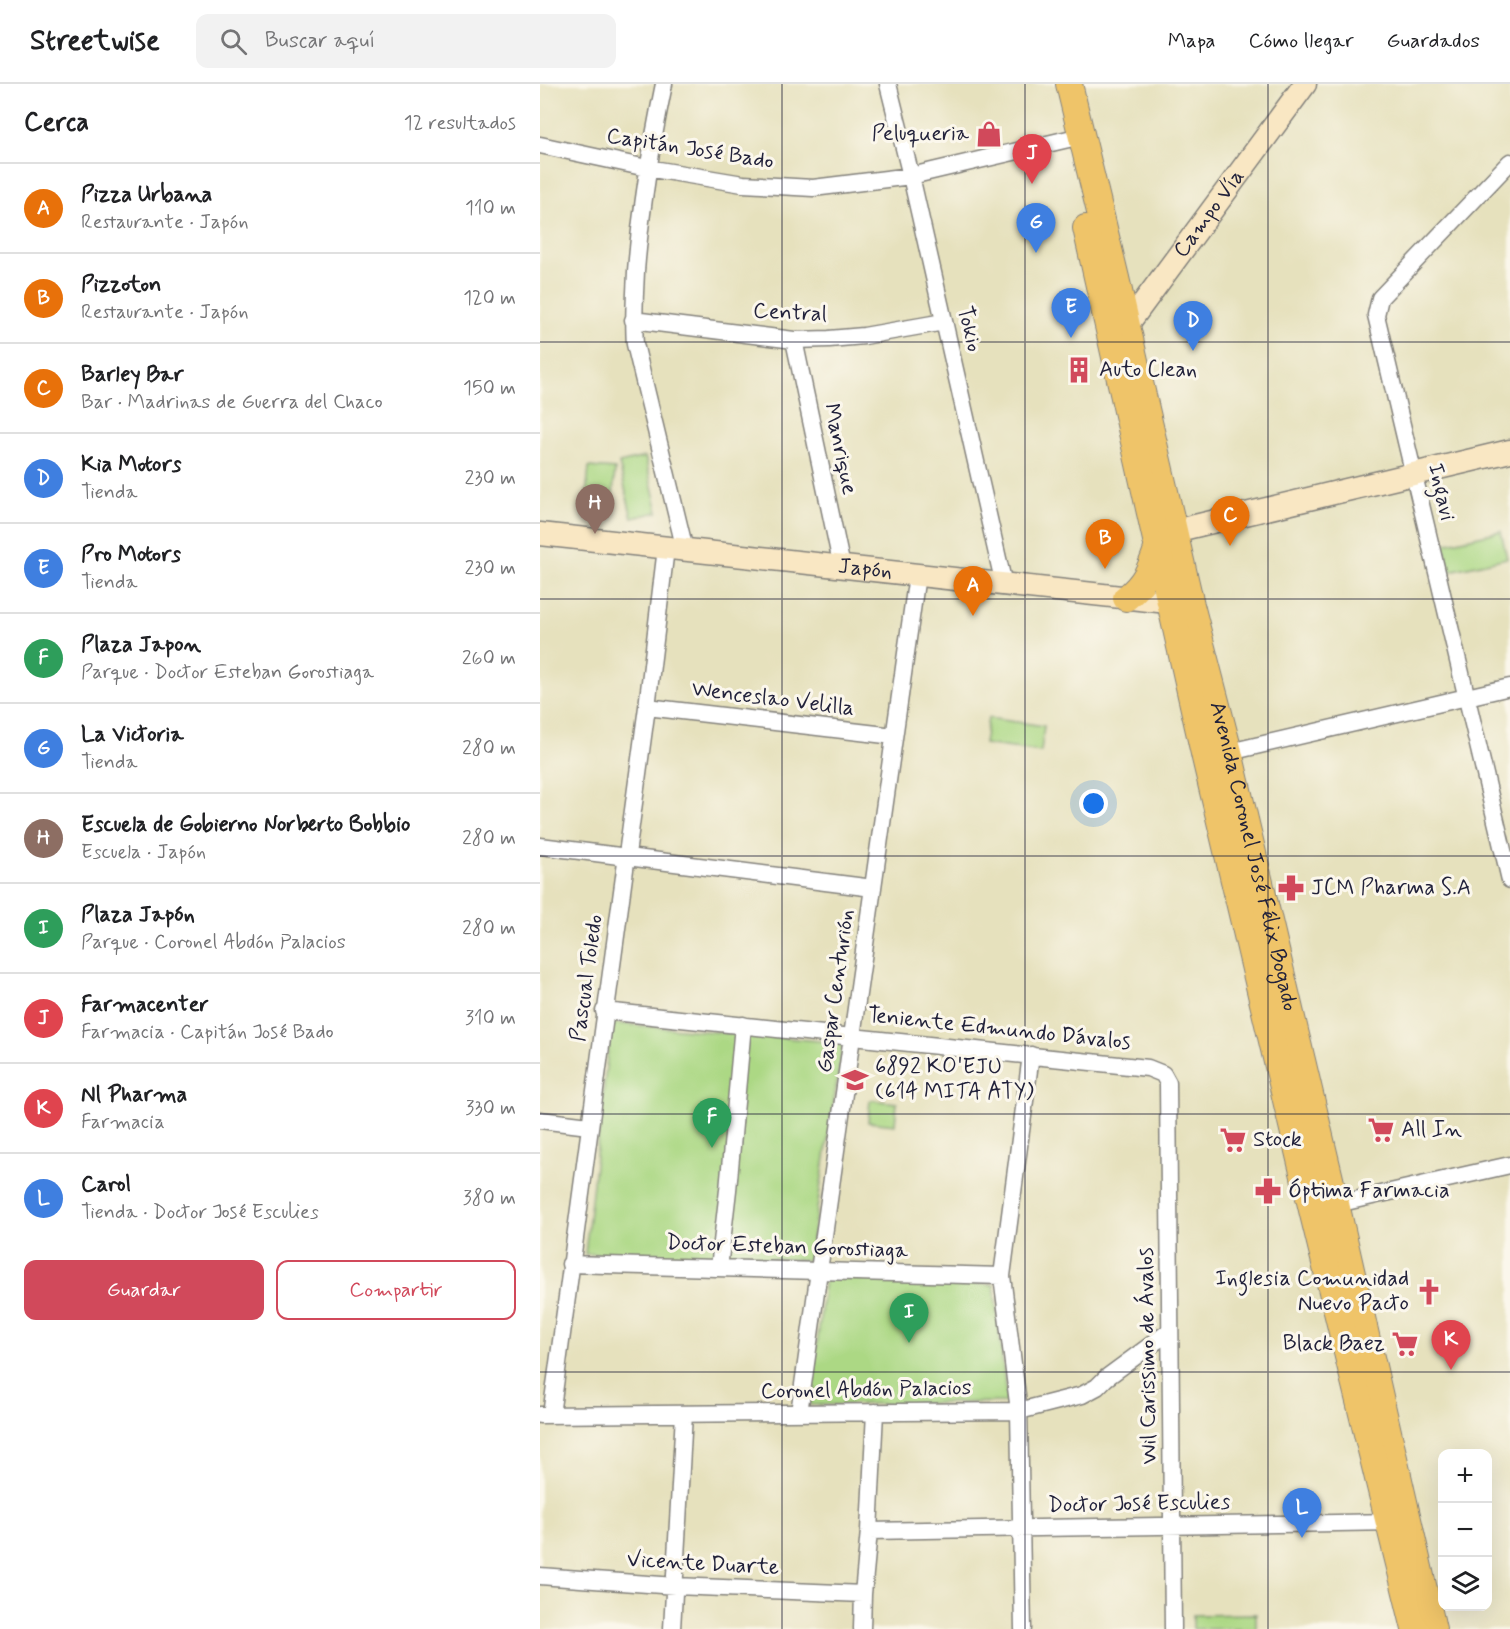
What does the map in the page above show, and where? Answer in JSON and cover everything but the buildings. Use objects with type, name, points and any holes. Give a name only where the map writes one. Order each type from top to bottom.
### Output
[{"type":"main road","name":"Avenida Coronel José Félix Bogado","points":[[1053,84],[1073,138],[1399,1521],[1433,1629]]},
{"type":"main road","name":"Avenida Coronel José Félix Bogado","points":[[1069,84],[1073,138]]},
{"type":"main road","points":[[1126,598],[1138,589],[1148,574],[1166,538]]},
{"type":"main road","name":"Avenida Coronel José Félix Bogado","points":[[1399,1521],[1415,1629]]},
{"type":"street","points":[[664,84],[647,168],[638,246],[633,320],[635,344],[675,549]]},
{"type":"street","name":"Tokio","points":[[888,84],[1004,585]]},
{"type":"street","name":"Campo Vía","points":[[1120,335],[1305,84]]},
{"type":"street","name":"Capitán José Bado","points":[[540,145],[647,168],[743,184],[813,188],[911,176],[1073,138]]},
{"type":"street","name":"Ingavi","points":[[1510,162],[1380,298],[1376,315],[1510,880]]},
{"type":"street","name":"Central","points":[[633,320],[794,340],[864,336],[944,322]]},
{"type":"street","name":"Manrique","points":[[794,340],[842,567]]},
{"type":"street","points":[[1166,538],[1414,473],[1510,451]]},
{"type":"street","name":"Japón","points":[[540,534],[1182,604]]},
{"type":"street","name":"Pascual Toledo","points":[[545,1415],[570,1264],[647,708],[675,549]]},
{"type":"street","name":"Gaspar Centurión","points":[[799,1413],[917,575]]},
{"type":"street","points":[[1217,755],[1510,687]]},
{"type":"street","name":"Wenceslao Velilla","points":[[647,708],[894,736]]},
{"type":"street","points":[[540,846],[873,888]]},
{"type":"street","name":"Teniente Edmundo Dávalos","points":[[604,1011],[1148,1068],[1163,1074],[1168,1083]]},
{"type":"street","points":[[719,1268],[743,1025]]},
{"type":"street","points":[[1023,1629],[1018,1411],[1002,1276],[1031,1055]]},
{"type":"street","name":"Wil Carissimo de Ávalos","points":[[1168,1083],[1173,1629]]},
{"type":"street","points":[[540,1120],[589,1126]]},
{"type":"street","points":[[1324,1207],[1510,1165]]},
{"type":"street","name":"Doctor Esteban Gorostiaga","points":[[570,1264],[1002,1276]]},
{"type":"street","name":"Coronel Abdón Palacios","points":[[545,1415],[1018,1411],[1082,1395],[1097,1388],[1106,1378],[1170,1331]]},
{"type":"street","points":[[862,1629],[875,1412]]},
{"type":"street","points":[[672,1629],[684,1414]]},
{"type":"street","name":"Doctor José Esculies","points":[[869,1531],[1399,1521]]},
{"type":"street","name":"Vicente Duarte","points":[[540,1576],[675,1586],[863,1594]]},
{"type":"green space","points":[[645,457],[658,512],[632,518],[619,463]]},
{"type":"green space","points":[[589,467],[615,469],[611,518],[584,516]]},
{"type":"green space","points":[[1501,531],[1507,558],[1450,571],[1444,544]]},
{"type":"green space","points":[[988,718],[1044,726],[1041,752],[984,744]]},
{"type":"green space","points":[[611,1023],[843,1043],[809,1260],[585,1254]]},
{"type":"green space","points":[[870,1100],[897,1103],[895,1125],[868,1122]]},
{"type":"green space","points":[[825,1277],[994,1285],[1007,1402],[810,1405]]},
{"type":"green space","points":[[1256,1614],[1256,1629],[1193,1629],[1193,1615]]},
{"type":"place","name":"Peluqueria","points":[[989,134]]},
{"type":"place","name":"Farmacenter","points":[[1032,184]]},
{"type":"place","name":"La Victoria","points":[[1036,253]]},
{"type":"place","name":"Pro Motors","points":[[1071,338]]},
{"type":"place","name":"Kia Motors","points":[[1193,351]]},
{"type":"place","name":"Auto Clean","points":[[1079,370]]},
{"type":"place","name":"Escuela de Gobierno Norberto Bobbio","points":[[595,534]]},
{"type":"place","name":"Barley Bar","points":[[1230,546]]},
{"type":"place","name":"Pizzoton","points":[[1105,569]]},
{"type":"place","name":"Pizza Urbana","points":[[973,616]]},
{"type":"place","name":"JCM Pharma S.A","points":[[1291,888]]},
{"type":"place","name":"6892 KO'EJU (614 MITA ATY)","points":[[855,1080]]},
{"type":"place","name":"All In","points":[[1381,1130]]},
{"type":"place","name":"Stock","points":[[1233,1140]]},
{"type":"place","name":"Plaza Japon","points":[[712,1148]]},
{"type":"place","name":"Óptima Farmacia","points":[[1268,1191]]},
{"type":"place","name":"Inglesia Comunidad Nuevo Pacto","points":[[1429,1292]]},
{"type":"place","name":"Plaza Japón","points":[[909,1343]]},
{"type":"place","name":"Black Baez","points":[[1405,1344]]},
{"type":"place","name":"Nl Pharma","points":[[1451,1370]]},
{"type":"place","name":"Carol","points":[[1302,1538]]}]
